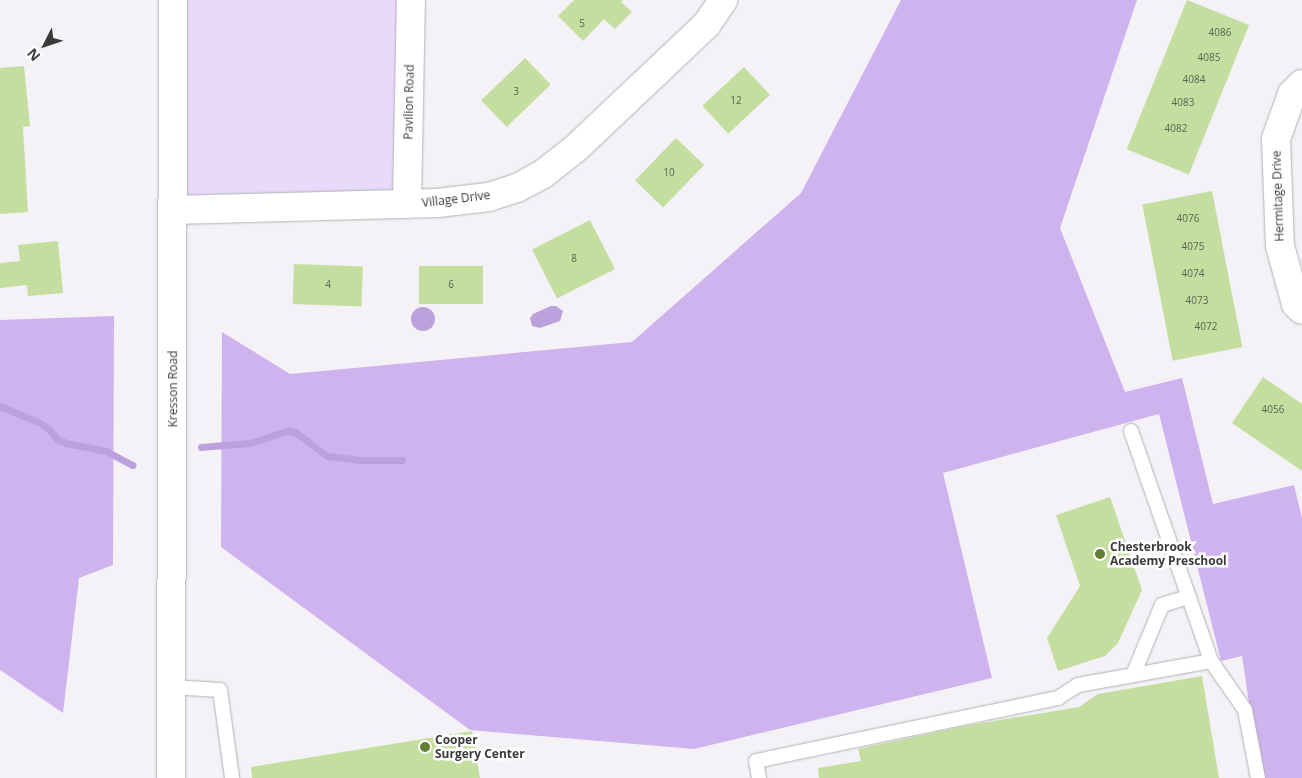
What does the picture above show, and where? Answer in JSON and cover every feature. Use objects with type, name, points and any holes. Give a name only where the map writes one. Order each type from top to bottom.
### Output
[{"type":"street","name":"Kresson Road","points":[[171,778],[173,0]]},
{"type":"street","name":"Pavilion Road","points":[[407,204],[411,0]]},
{"type":"street","name":"Village Drive","points":[[173,210],[437,203],[489,197],[517,188],[543,174],[576,148],[707,24],[723,0]]},
{"type":"street","name":"Hermitage Drive","points":[[1302,84],[1292,94],[1276,139],[1280,246],[1296,304],[1302,310]]},
{"type":"lane","points":[[1131,431],[1211,660],[1245,710],[1258,778]]},
{"type":"lane","points":[[1133,675],[1162,605],[1189,597]]},
{"type":"lane","points":[[758,778],[756,761],[1058,698],[1078,685],[1211,660]]},
{"type":"lane","points":[[171,687],[220,690],[232,778]]},
{"type":"shaded area","points":[[173,0],[411,0],[411,210],[173,210]]},
{"type":"shaded area","points":[[901,0],[1137,0],[1060,228],[1125,392],[1182,378],[1213,504],[1294,485],[1302,518],[1302,778],[1260,778],[1242,656],[1221,661],[1159,414],[943,473],[992,678],[694,749],[470,730],[221,547],[222,332],[290,374],[632,342],[801,193]]},
{"type":"shaded area","points":[[551,306],[556,306],[563,311],[560,321],[540,328],[532,326],[530,318],[533,314]]},
{"type":"shaded area","points":[[423,307],[432,310],[435,319],[432,328],[423,331],[414,328],[411,319],[414,310]]},
{"type":"shaded area","points":[[114,316],[113,565],[79,578],[63,713],[0,670],[0,320]]},
{"type":"building","points":[[574,0],[623,0],[621,2],[632,12],[615,29],[604,19],[583,41],[558,16]]},
{"type":"building","points":[[1187,0],[1249,25],[1189,174],[1127,149]]},
{"type":"building","points":[[525,58],[551,85],[507,127],[481,100]]},
{"type":"building","points":[[24,66],[30,126],[23,127],[28,212],[0,214],[0,68]]},
{"type":"building","points":[[744,67],[770,95],[728,134],[702,106]]},
{"type":"building","points":[[676,138],[704,165],[663,208],[635,180]]},
{"type":"building","points":[[1212,191],[1242,347],[1173,361],[1142,205]]},
{"type":"building","points":[[590,220],[615,269],[557,299],[532,250]]},
{"type":"building","points":[[58,241],[63,293],[28,296],[27,285],[0,288],[0,263],[20,261],[18,245]]},
{"type":"building","points":[[294,264],[363,266],[362,306],[293,304]]},
{"type":"building","points":[[419,266],[483,266],[483,304],[419,304]]},
{"type":"building","points":[[1263,377],[1302,404],[1302,471],[1232,423]]},
{"type":"building","name":"Chesterbrook Academy Preschool","points":[[1110,497],[1142,590],[1118,643],[1105,656],[1058,671],[1047,638],[1080,586],[1056,515]]},
{"type":"building","points":[[1202,676],[1219,778],[819,778],[818,768],[861,761],[858,749],[964,726],[1079,707],[1098,694]]},
{"type":"building","name":"Cooper Surgery Center","points":[[472,731],[480,778],[252,778],[251,767]]},
{"type":"waterway","points":[[0,406],[40,423],[50,430],[57,439],[66,443],[106,451],[132,465]]},
{"type":"waterway","points":[[201,447],[250,443],[288,431],[295,432],[327,456],[359,460],[402,460]]},
{"type":"place","name":"Chesterbrook Academy Preschool","points":[[1100,554]]},
{"type":"place","name":"Cooper Surgery Center","points":[[425,747]]}]
